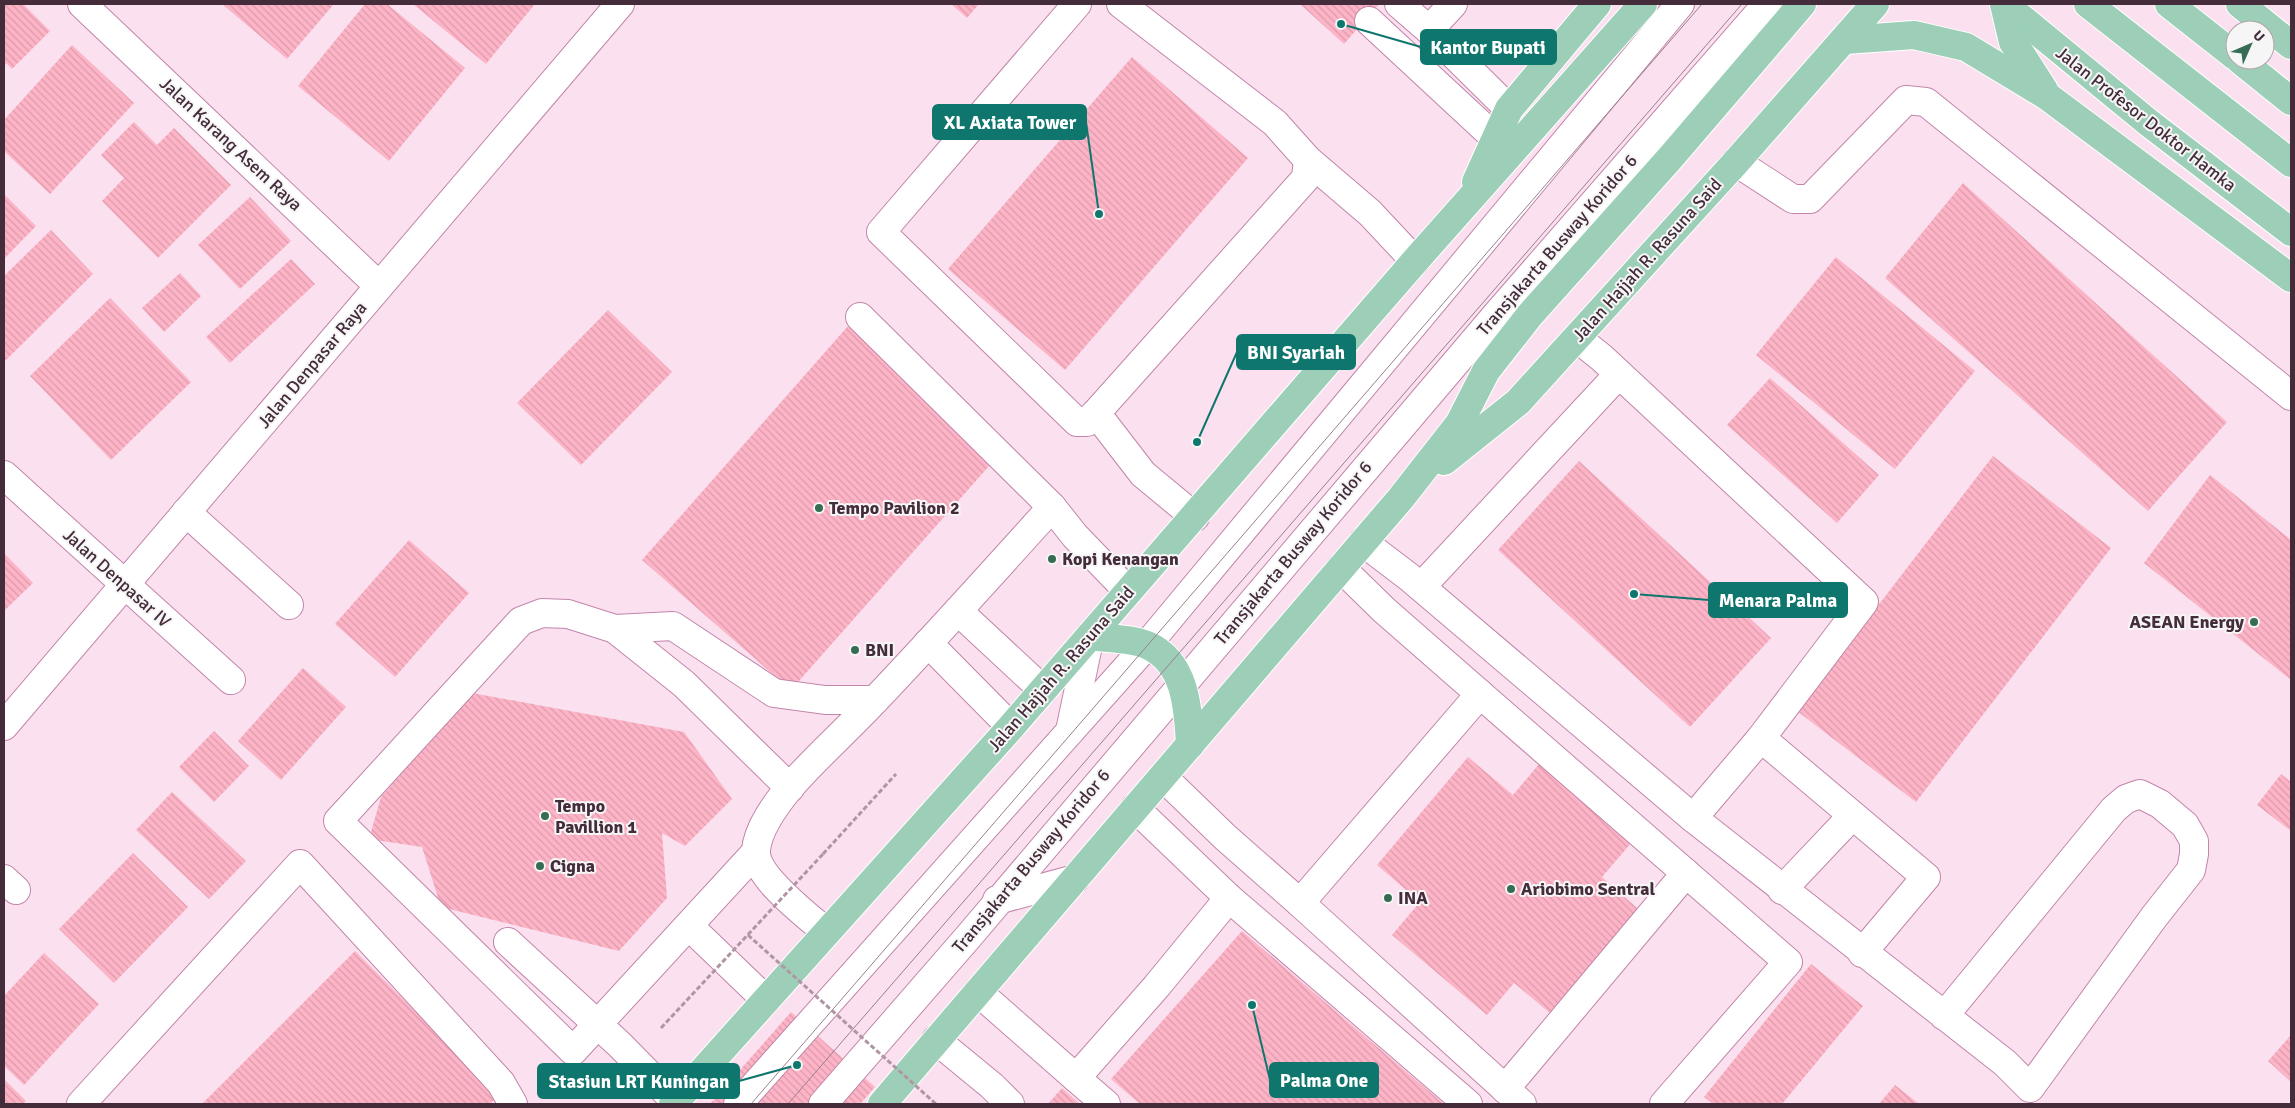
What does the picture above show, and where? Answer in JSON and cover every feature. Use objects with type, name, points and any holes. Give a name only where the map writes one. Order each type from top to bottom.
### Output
[{"type":"main road","name":"Jalan Hajjah R. Rasuna Said","points":[[1464,208],[1509,109],[1597,4]]},
{"type":"main road","name":"Jalan Hajjah R. Rasuna Said","points":[[674,1103],[1011,727],[1415,261],[1464,208],[1642,4]]},
{"type":"main road","name":"Jalan Hajjah R. Rasuna Said","points":[[882,1104],[1401,498],[1459,424],[1486,372],[1529,316],[1671,157],[1802,4]]},
{"type":"main road","name":"Jalan Hajjah R. Rasuna Said","points":[[1401,498],[1437,466],[1518,402],[1736,162],[1875,4]]},
{"type":"main road","points":[[2004,4],[2014,42],[2048,96]]},
{"type":"main road","name":"Jalan Profesor Doktor Hamka","points":[[2004,4],[2149,123],[2291,232]]},
{"type":"main road","points":[[2088,4],[2291,162]]},
{"type":"main road","points":[[2169,4],[2225,48]]},
{"type":"main road","points":[[2240,4],[2291,46]]},
{"type":"main road","points":[[1844,40],[1914,35],[1966,47],[2048,96],[2291,278]]},
{"type":"main road","points":[[2252,70],[2291,101]]},
{"type":"main road","points":[[1090,636],[1147,645],[1169,659],[1181,683],[1188,709],[1190,745]]},
{"type":"street","name":"Jalan Karang Asem Raya","points":[[82,4],[379,286]]},
{"type":"street","name":"Jalan Denpasar Raya","points":[[4,726],[620,4]]},
{"type":"street","points":[[1077,4],[882,232],[1077,422],[1087,422],[1096,414],[1306,178],[1308,160]]},
{"type":"street","points":[[1121,4],[1275,123],[1308,160],[1370,213],[1415,261]]},
{"type":"street","points":[[1429,30],[1453,4]]},
{"type":"street","points":[[738,1104],[1147,645],[1680,4]]},
{"type":"street","name":"Transjakarta Busway Koridor 6","points":[[823,1104],[1497,314],[1767,4]]},
{"type":"street","points":[[1404,5],[1509,109]]},
{"type":"street","points":[[1369,21],[1495,138]]},
{"type":"street","points":[[1736,162],[1793,199],[1810,199],[1906,100],[1926,102],[2291,396]]},
{"type":"street","points":[[860,317],[1052,507],[1075,536],[1128,591]]},
{"type":"street","points":[[1573,343],[1602,358],[1614,379],[1864,602],[1761,738],[1693,818]]},
{"type":"street","points":[[1424,584],[1614,379]]},
{"type":"street","points":[[1096,414],[1143,474],[1195,517]]},
{"type":"street","name":"Jalan Denpasar IV","points":[[4,475],[231,680]]},
{"type":"street","points":[[875,700],[825,700],[774,693],[673,626],[615,629],[568,614],[542,613],[521,621],[338,821],[573,1051],[756,852],[770,814],[790,788],[875,700],[1052,507]]},
{"type":"street","points":[[186,512],[289,605]]},
{"type":"street","points":[[1367,538],[1424,584],[1693,818],[1862,953],[2005,1063],[2030,1088],[2148,924],[2191,870],[2194,841],[2185,825],[2160,804],[2140,794],[2114,808],[1944,1016]]},
{"type":"street","points":[[1341,568],[1384,610],[1788,962],[1664,1104]]},
{"type":"street","points":[[958,610],[1043,690]]},
{"type":"street","points":[[615,629],[684,684],[790,788]]},
{"type":"street","points":[[1069,732],[1090,636]]},
{"type":"street","points":[[928,643],[1011,727]]},
{"type":"street","points":[[1300,904],[1480,694]]},
{"type":"street","points":[[1761,738],[1926,877],[1862,953]]},
{"type":"street","points":[[1162,777],[1225,837],[1513,1097],[1686,873]]},
{"type":"street","points":[[1135,808],[1229,898],[1468,1104]]},
{"type":"street","points":[[1782,890],[1852,816]]},
{"type":"street","points":[[756,852],[760,865],[773,884],[826,932]]},
{"type":"street","points":[[80,1104],[300,864],[501,1083],[513,1104]]},
{"type":"street","points":[[998,900],[1074,879]]},
{"type":"street","points":[[1076,1078],[1156,987],[1229,898]]},
{"type":"street","points":[[689,926],[766,1000]]},
{"type":"street","points":[[508,942],[597,1024],[674,1103]]},
{"type":"street","points":[[978,992],[1106,1104]]},
{"type":"street","points":[[936,1040],[992,1086],[1010,1104]]},
{"type":"path","points":[[661,1028],[896,774]]},
{"type":"path","points":[[748,935],[936,1104]]},
{"type":"building","points":[[4,4],[23,4],[50,31],[12,69],[6,63],[4,66]]},
{"type":"building","points":[[222,4],[334,4],[287,59]]},
{"type":"building","points":[[365,4],[387,4],[465,68],[389,161],[298,86]]},
{"type":"building","points":[[413,4],[535,4],[486,64]]},
{"type":"building","points":[[951,4],[979,4],[967,18]]},
{"type":"building","points":[[1300,4],[1379,4],[1344,44]]},
{"type":"building","points":[[72,45],[134,103],[50,194],[4,151],[4,120]]},
{"type":"building","points":[[1132,57],[1248,158],[1065,370],[948,269]]},
{"type":"building","points":[[134,122],[157,145],[174,128],[231,185],[158,258],[102,201],[124,178],[101,155]]},
{"type":"building","points":[[1963,183],[2227,422],[2148,511],[1885,278]]},
{"type":"building","points":[[4,194],[36,226],[4,259]]},
{"type":"building","points":[[250,197],[291,241],[240,289],[198,245]]},
{"type":"building","points":[[51,230],[93,274],[4,362],[4,276]]},
{"type":"building","points":[[1836,257],[1975,371],[1895,469],[1756,355]]},
{"type":"building","points":[[291,259],[315,284],[230,363],[206,337]]},
{"type":"building","points":[[180,273],[201,296],[164,332],[142,308]]},
{"type":"building","points":[[110,298],[191,382],[111,460],[30,376]]},
{"type":"building","points":[[608,310],[672,372],[581,465],[517,403]]},
{"type":"building","name":"Tempo Pavilion 2","points":[[848,326],[997,457],[791,690],[642,560]]},
{"type":"building","points":[[1770,378],[1879,475],[1837,523],[1727,425]]},
{"type":"building","points":[[1993,456],[2111,548],[1916,802],[1797,711]]},
{"type":"building","points":[[1579,461],[1771,638],[1690,727],[1498,550]]},
{"type":"building","name":"ASEAN Energy","points":[[2210,475],[2291,540],[2291,680],[2144,563]]},
{"type":"building","points":[[409,540],[469,593],[395,677],[335,624]]},
{"type":"building","points":[[4,553],[33,583],[4,611]]},
{"type":"building","points":[[303,668],[346,707],[281,780],[238,741]]},
{"type":"building","name":"Tempo Pavillion 1","points":[[472,693],[684,732],[732,799],[685,846],[662,833],[667,898],[619,951],[441,907],[422,847],[369,839],[381,797]]},
{"type":"building","points":[[214,731],[249,766],[214,802],[179,767]]},
{"type":"building","name":"Ariobimo Sentral","points":[[1468,757],[1513,795],[1545,757],[1638,835],[1602,877],[1645,915],[1557,1019],[1514,983],[1487,1015],[1392,935],[1420,902],[1377,865]]},
{"type":"building","points":[[2281,774],[2291,782],[2291,831],[2257,805]]},
{"type":"building","points":[[172,792],[246,861],[209,899],[136,830]]},
{"type":"building","points":[[133,853],[188,907],[114,983],[59,929]]},
{"type":"building","points":[[1242,931],[1444,1104],[1140,1104],[1111,1079]]},
{"type":"building","points":[[355,951],[499,1095],[490,1104],[202,1104]]},
{"type":"building","points":[[44,953],[99,1004],[24,1085],[4,1066],[4,996]]},
{"type":"building","points":[[1811,964],[1863,1006],[1782,1104],[1713,1104],[1704,1097]]},
{"type":"building","points":[[791,1012],[875,1087],[860,1104],[710,1104]]},
{"type":"building","points":[[2291,1035],[2291,1082],[2268,1061]]},
{"type":"building","points":[[4,1079],[26,1101],[23,1104],[4,1104]]},
{"type":"building","points":[[1895,1085],[1919,1104],[1879,1104]]},
{"type":"building","points":[[1062,1088],[1080,1104],[1048,1104]]},
{"type":"tram line","points":[[751,1104],[1702,4]]},
{"type":"tram line","points":[[788,1104],[1742,4]]},
{"type":"place","name":"Kantor Bupati","points":[[1341,24]]},
{"type":"place","name":"XL Axiata Tower","points":[[1099,214]]},
{"type":"place","name":"BNI Syariah","points":[[1197,442]]},
{"type":"place","name":"Tempo Pavilion 2","points":[[819,508]]},
{"type":"place","name":"Kopi Kenangan","points":[[1052,559]]},
{"type":"place","name":"Menara Palma","points":[[1634,594]]},
{"type":"place","name":"ASEAN Energy","points":[[2254,622]]},
{"type":"place","name":"BNI","points":[[855,650]]},
{"type":"place","name":"Tempo Pavillion 1","points":[[545,816]]},
{"type":"place","name":"Cigna","points":[[540,866]]},
{"type":"place","name":"Ariobimo Sentral","points":[[1511,889]]},
{"type":"place","name":"INA","points":[[1388,898]]},
{"type":"place","name":"Palma One","points":[[1252,1005]]},
{"type":"place","name":"Stasiun LRT Kuningan","points":[[797,1065]]}]
